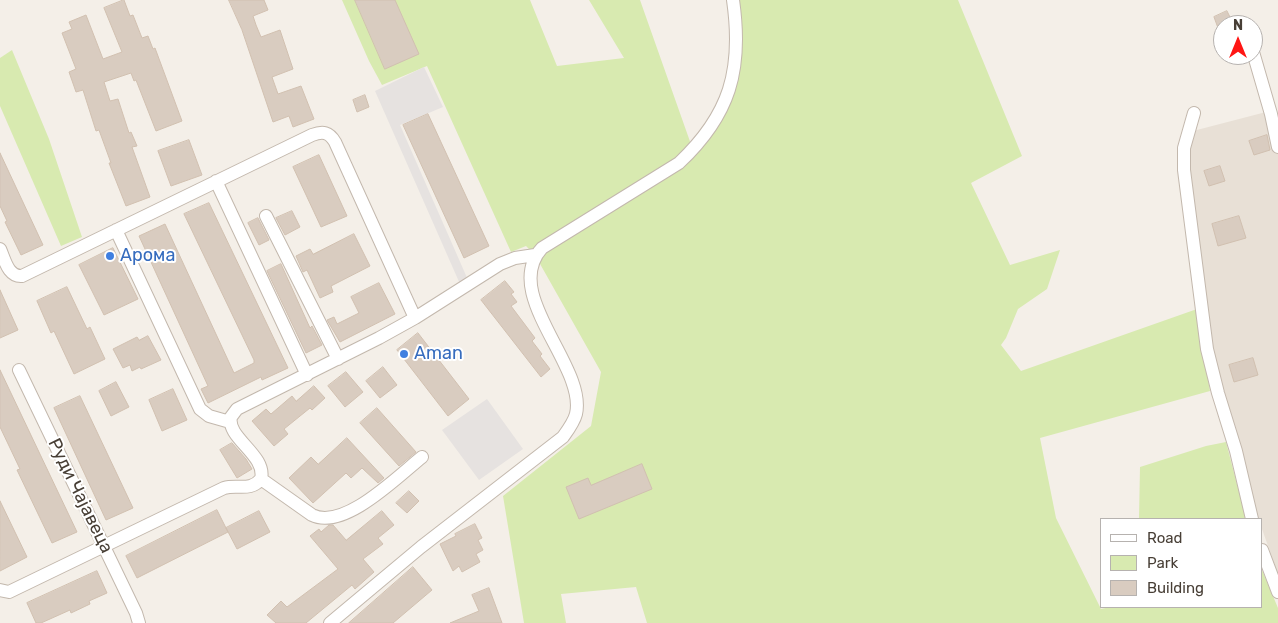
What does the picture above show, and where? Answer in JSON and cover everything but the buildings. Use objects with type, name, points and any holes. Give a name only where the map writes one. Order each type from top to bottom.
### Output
[{"type":"street","points":[[330,623],[422,547],[563,437],[569,428],[576,412],[576,394],[534,299],[532,265],[535,255],[542,248],[679,163],[710,128],[723,106],[733,74],[736,34],[734,0]]},
{"type":"street","points":[[1257,65],[1278,147]]},
{"type":"street","points":[[1194,113],[1184,148],[1184,170],[1207,349],[1236,451],[1252,518]]},
{"type":"street","points":[[0,249],[11,272],[16,276],[22,276],[312,135],[324,132],[331,135],[415,318]]},
{"type":"street","points":[[216,182],[307,375]]},
{"type":"street","points":[[266,216],[338,359]]},
{"type":"street","points":[[116,230],[200,409],[209,416],[230,422]]},
{"type":"street","points":[[0,590],[9,592],[106,547],[224,488],[248,488],[254,486],[261,479],[261,468],[231,427],[230,422],[237,410],[415,318],[500,264],[515,258],[535,255]]},
{"type":"street","name":"Руди Чајавеца","points":[[19,370],[106,547],[139,623]]},
{"type":"street","points":[[261,479],[312,515],[335,518],[351,512],[364,503],[422,457]]},
{"type":"street","points":[[1263,553],[1278,592]]},
{"type":"shaded area","points":[[424,67],[443,107],[400,125],[468,280],[460,284],[375,91]]},
{"type":"shaded area","points":[[1266,112],[1278,153],[1278,574],[1263,532],[1263,518],[1258,518],[1240,450],[1221,392],[1205,307],[1187,168],[1193,131]]},
{"type":"shaded area","points":[[487,399],[523,449],[479,480],[442,430]]},
{"type":"green space","points":[[342,0],[530,0],[557,66],[624,58],[589,0],[640,0],[693,150],[729,89],[733,0],[958,0],[1022,156],[971,183],[1010,265],[1060,250],[1047,289],[1018,309],[1006,338],[1001,345],[1021,371],[1197,309],[1210,391],[1040,438],[1056,518],[1100,608],[1263,608],[1263,572],[1278,608],[1278,623],[647,623],[636,587],[561,594],[566,623],[524,623],[503,496],[591,426],[601,372],[535,255],[526,246],[511,252],[427,66],[382,85],[369,61]]},
{"type":"green space","points":[[12,50],[49,139],[82,237],[61,246],[0,106],[0,58]]},
{"type":"green space","points":[[1226,442],[1246,518],[1139,518],[1140,467],[1206,446]]},
{"type":"place","name":"Арома","points":[[110,256]]},
{"type":"place","name":"Aman","points":[[404,354]]}]
